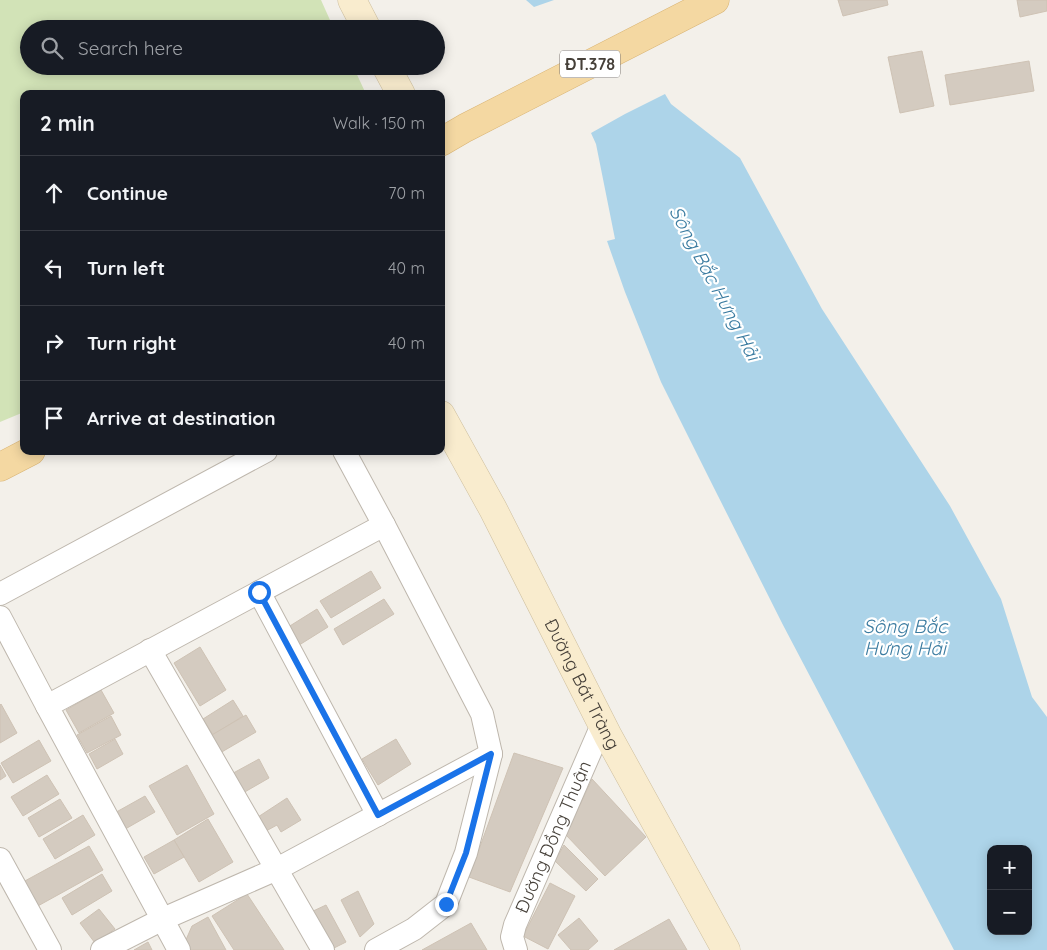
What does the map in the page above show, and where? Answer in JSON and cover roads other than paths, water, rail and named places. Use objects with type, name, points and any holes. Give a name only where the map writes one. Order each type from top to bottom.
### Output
[{"type":"main road","name":"ĐT.378","points":[[445,140],[715,0]]},
{"type":"main road","points":[[0,467],[23,455]]},
{"type":"street","points":[[352,0],[362,20]]},
{"type":"street","points":[[391,75],[399,90]]},
{"type":"street","name":"Đường Bát Tràng","points":[[445,422],[494,509],[602,724],[726,950]]},
{"type":"street","points":[[0,594],[259,455]]},
{"type":"street","points":[[346,455],[482,714],[491,754],[466,853],[446,904],[414,929],[376,950]]},
{"type":"street","points":[[47,706],[384,525]]},
{"type":"street","points":[[259,592],[378,815]]},
{"type":"street","points":[[0,617],[179,950]]},
{"type":"street","points":[[150,650],[323,950]]},
{"type":"street","name":"Đường Đồng Thuận","points":[[516,950],[512,937],[515,925],[602,724]]},
{"type":"street","points":[[102,950],[162,919],[277,869],[491,754]]},
{"type":"street","points":[[0,859],[50,950]]},
{"type":"water","points":[[526,0],[554,0],[534,7]]},
{"type":"water","name":"Sông Bắc Hưng Hải","points":[[665,94],[671,104],[740,158],[822,309],[950,506],[1001,599],[1032,697],[1047,717],[1047,950],[954,950],[783,625],[661,382],[607,241],[615,239],[596,144],[591,133]]}]
